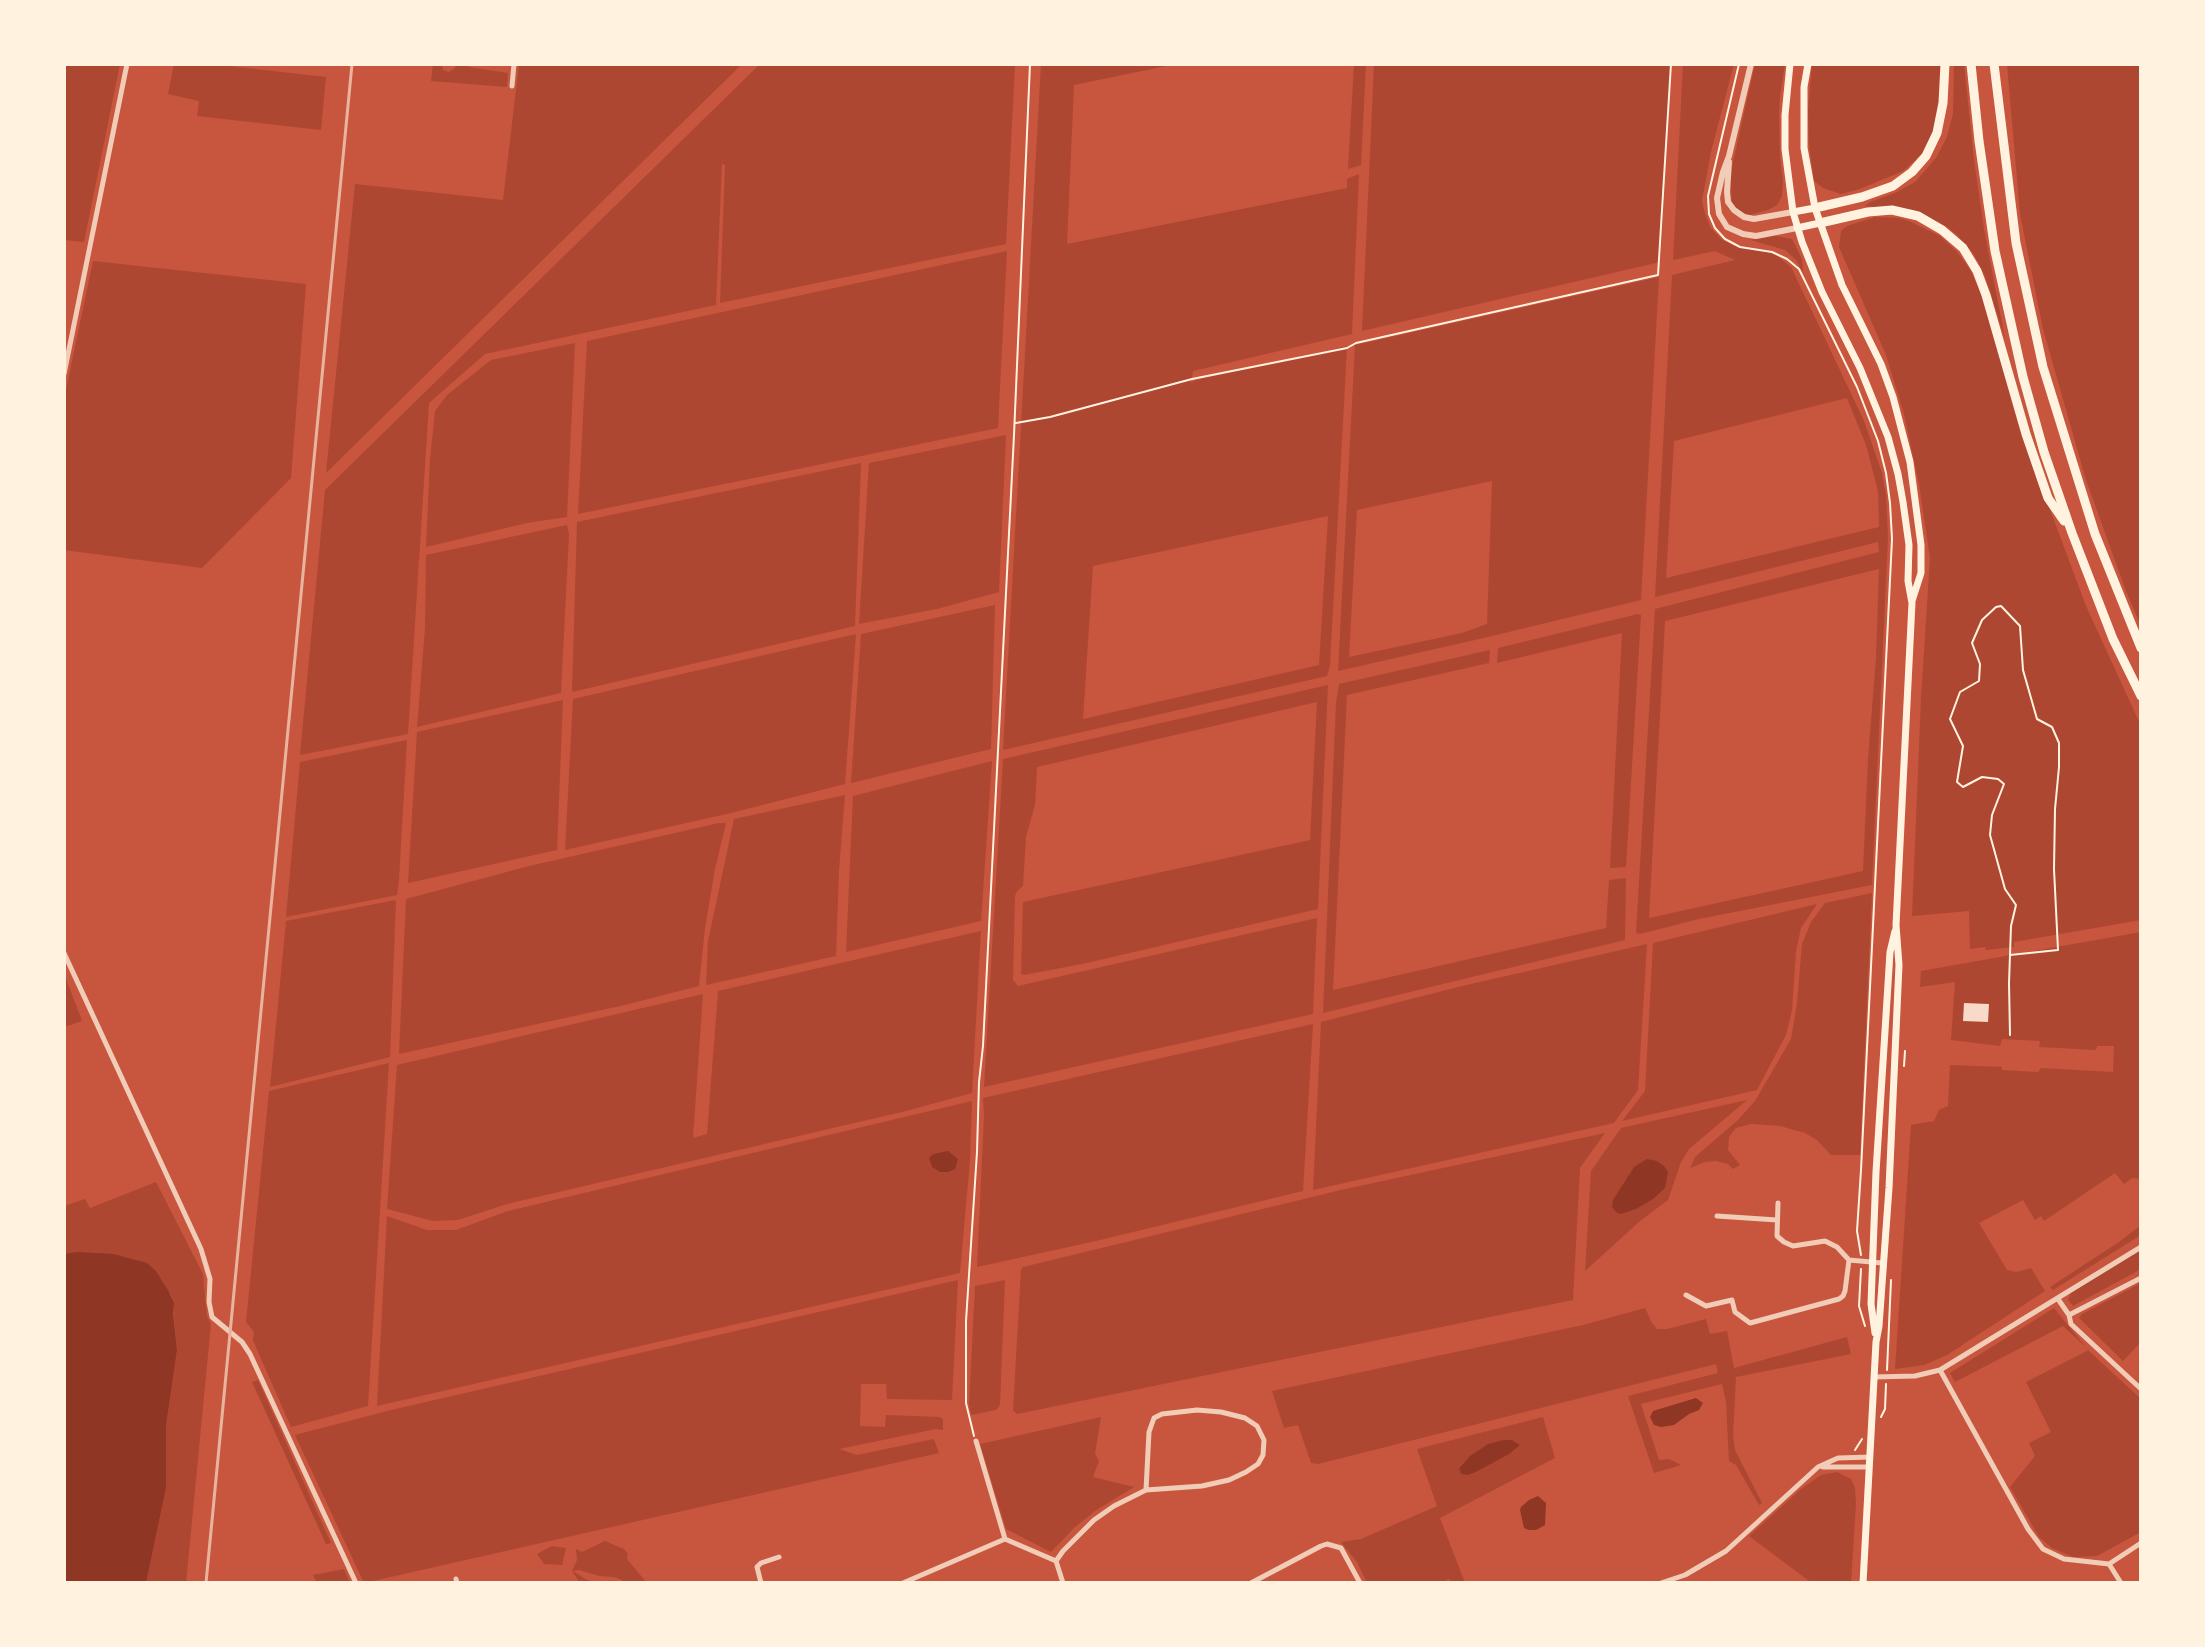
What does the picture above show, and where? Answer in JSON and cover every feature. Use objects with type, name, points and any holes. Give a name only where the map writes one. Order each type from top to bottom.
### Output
[{"type":"highway","points":[[1815,208],[1893,186],[1912,172],[1926,156],[1937,133],[1943,103],[1945,64]]},
{"type":"highway","points":[[1971,64],[1979,141],[1998,263],[2023,377],[2044,452],[2072,533],[2113,639],[2141,696]]},
{"type":"highway","points":[[1994,64],[2016,243],[2043,367],[2095,534],[2141,648]]},
{"type":"highway","points":[[1820,223],[1892,210],[1918,216],[1942,230],[1963,248],[1977,271],[1986,295],[2048,498],[2072,533]]},
{"type":"main road","points":[[1790,64],[1785,149],[1793,212],[1822,292],[1860,368],[1888,437],[1903,502],[1912,603],[1896,925],[1899,965],[1889,1188],[1876,1342],[1863,1583]]},
{"type":"main road","points":[[1808,64],[1804,87],[1804,148],[1808,181],[1842,285],[1881,364],[1910,462],[1921,545],[1921,573],[1912,603]]},
{"type":"main road","points":[[1793,212],[1815,208]]},
{"type":"main road","points":[[1797,228],[1820,223]]},
{"type":"main road","points":[[1876,1342],[1871,1304],[1873,1262],[1890,952],[1896,925]]},
{"type":"street","points":[[64,374],[127,64]]},
{"type":"street","points":[[512,86],[514,64]]},
{"type":"street","points":[[1751,64],[1717,198],[1719,214],[1727,227],[1743,234],[1756,236],[1797,228]]},
{"type":"street","points":[[1729,156],[1727,192],[1728,202],[1734,210],[1754,219],[1793,212]]},
{"type":"street","points":[[64,953],[201,1249],[210,1279],[212,1317],[242,1342],[250,1354],[356,1583]]},
{"type":"street","points":[[1778,1203],[1777,1236],[1784,1242],[1793,1246],[1825,1241],[1837,1247],[1849,1260],[1882,1263]]},
{"type":"street","points":[[1717,1216],[1777,1220]]},
{"type":"street","points":[[1874,1377],[1915,1376],[1940,1370],[2141,1247]]},
{"type":"street","points":[[1686,1295],[1706,1306],[1732,1300],[1735,1312],[1750,1323],[1839,1299],[1845,1291],[1849,1260]]},
{"type":"street","points":[[2069,1315],[2141,1278]]},
{"type":"street","points":[[2058,1299],[2071,1324],[2141,1389]]},
{"type":"street","points":[[1940,1370],[2028,1529],[2043,1549],[2064,1559],[2109,1564],[2141,1543]]},
{"type":"street","points":[[1056,1561],[1094,1520],[1146,1490],[1202,1486],[1229,1480],[1246,1472],[1258,1464],[1263,1455],[1264,1440],[1257,1426],[1245,1418],[1197,1410],[1162,1414],[1154,1418],[1151,1425],[1146,1490]]},
{"type":"street","points":[[976,1441],[1005,1539]]},
{"type":"street","points":[[1662,1583],[1685,1575],[1726,1551],[1818,1467],[1838,1458],[1870,1457]]},
{"type":"street","points":[[1818,1467],[1869,1467]]},
{"type":"street","points":[[903,1583],[1005,1539],[1056,1561],[1063,1583]]},
{"type":"street","points":[[1251,1583],[1327,1544],[1341,1548],[1360,1583]]},
{"type":"street","points":[[761,1583],[757,1567],[779,1557]]},
{"type":"street","points":[[2109,1564],[2121,1583]]},
{"type":"path","points":[[976,1441],[964,1381],[968,1273],[983,1046],[1030,64]]},
{"type":"path","points":[[1014,424],[1192,379],[1347,348],[1356,343],[1658,275],[1671,64]]},
{"type":"path","points":[[1772,252],[1799,269],[1857,387],[1878,441],[1890,503],[1892,539],[1857,1231]]},
{"type":"path","points":[[2010,955],[2058,950],[2054,869],[2059,743],[2052,727],[2037,719],[2023,670],[2020,626],[2001,606],[1982,620],[1972,643],[1980,664],[1979,681],[1960,692],[1950,719],[1963,746],[1957,782],[1963,787],[1982,777],[1998,779],[2004,784],[1992,815],[1990,835],[2005,889],[2016,905],[2011,926],[2010,955],[2010,1035]]},
{"type":"path","points":[[1877,1426],[1885,1409],[1886,1378]]},
{"type":"shaded area","points":[[64,64],[120,64],[84,242],[64,240]]},
{"type":"shaded area","points":[[174,64],[211,64],[326,77],[321,130],[197,116],[199,101],[168,94]]},
{"type":"shaded area","points":[[433,64],[442,64],[443,70],[449,72],[456,64],[468,64],[469,67],[508,73],[507,87],[431,81]]},
{"type":"shaded area","points":[[519,64],[742,64],[326,473],[355,184],[503,200]]},
{"type":"shaded area","points":[[760,64],[1015,64],[1006,244],[720,303],[725,165],[722,164],[716,305],[485,354],[429,403],[408,734],[300,755],[325,490]]},
{"type":"shaded area","points":[[1041,64],[1176,64],[1074,85],[1067,244],[1347,188],[1347,179],[1359,174],[1352,334],[1193,371],[1191,383],[1347,346],[1330,666],[1327,676],[1003,750]],"holes":[[[1328,516],[1319,665],[1083,719],[1093,566]]]},
{"type":"shaded area","points":[[1354,64],[1366,64],[1361,165],[1348,169]]},
{"type":"shaded area","points":[[1374,64],[1672,64],[1660,262],[1362,331]]},
{"type":"shaded area","points":[[1683,64],[1734,64],[1711,152],[1702,200],[1704,210],[1710,227],[1721,239],[1735,246],[1775,254],[1791,267],[1864,421],[1882,473],[1886,495],[1888,537],[1872,885],[1699,919],[1640,934],[1636,933],[1655,609],[1879,552],[1878,542],[1655,597],[1672,275],[1735,260],[1715,251],[1673,260]],"holes":[[[1847,398],[1866,445],[1875,479],[1879,527],[1666,578],[1674,441]],[[1879,569],[1863,871],[1649,918],[1665,621]]]},
{"type":"shaded area","points":[[1755,64],[1785,64],[1779,115],[1783,181],[1782,196],[1777,205],[1749,215],[1736,210],[1732,203],[1730,176]]},
{"type":"shaded area","points":[[1812,64],[1943,64],[1941,112],[1925,151],[1903,171],[1860,189],[1841,194],[1823,188],[1814,181],[1809,145]]},
{"type":"shaded area","points":[[1954,64],[1964,64],[1984,229],[2005,339],[1985,276],[1973,253],[1956,234],[1914,211],[1865,206],[1915,182],[1936,158],[1947,137],[1953,114]]},
{"type":"shaded area","points":[[2007,64],[2141,64],[2141,626],[2086,480],[2043,329],[2020,214]]},
{"type":"shaded area","points":[[1875,217],[1909,221],[1940,236],[1971,271],[1981,294],[2039,480],[2086,606],[2141,726],[2141,920],[2014,942],[2014,947],[1986,950],[1985,947],[1970,949],[1969,911],[1912,916],[1930,558],[1904,414],[1886,355],[1839,247],[1841,231],[1847,226]]},
{"type":"shaded area","points":[[1775,236],[1792,239],[1802,259],[1803,272],[1785,250],[1751,240]]},
{"type":"shaded area","points":[[1007,251],[998,428],[578,514],[587,341]]},
{"type":"shaded area","points":[[93,261],[306,284],[291,478],[202,568],[64,550],[64,399]]},
{"type":"shaded area","points":[[1659,277],[1641,600],[1338,671],[1355,345]],"holes":[[[1492,481],[1487,624],[1462,633],[1349,657],[1357,510]]]},
{"type":"shaded area","points":[[575,343],[567,517],[527,523],[426,547],[435,411],[447,395],[491,360]]},
{"type":"shaded area","points":[[1006,435],[999,592],[937,609],[859,624],[869,463]]},
{"type":"shaded area","points":[[861,463],[855,626],[572,692],[577,522]]},
{"type":"shaded area","points":[[567,525],[561,693],[417,727],[425,628],[426,555]]},
{"type":"shaded area","points":[[995,605],[991,749],[851,783],[861,634]]},
{"type":"shaded area","points":[[1641,615],[1626,867],[1610,868],[1622,633],[1497,663],[1498,648]]},
{"type":"shaded area","points":[[856,634],[845,784],[565,850],[573,699]]},
{"type":"shaded area","points":[[1490,650],[1489,663],[1347,695],[1333,990],[1606,928],[1609,880],[1626,878],[1625,940],[1323,1013],[1339,684]]},
{"type":"shaded area","points":[[1328,685],[1318,909],[1087,963],[1021,974],[1023,902],[1310,840],[1317,702],[1037,767],[1035,805],[1026,837],[1023,886],[1015,896],[1013,980],[1018,986],[1317,918],[1313,1014],[984,1087],[1003,759]]},
{"type":"shaded area","points":[[563,700],[557,850],[408,883],[417,732]]},
{"type":"shaded area","points":[[407,740],[397,895],[286,917],[300,762]]},
{"type":"shaded area","points":[[992,761],[981,921],[846,952],[853,796]]},
{"type":"shaded area","points":[[845,795],[836,956],[706,985],[708,941],[734,819]]},
{"type":"shaded area","points":[[726,823],[705,928],[699,986],[399,1054],[406,899],[529,866]]},
{"type":"shaded area","points":[[1872,893],[1860,1155],[1831,1155],[1817,1140],[1805,1133],[1780,1126],[1751,1124],[1736,1128],[1729,1137],[1728,1150],[1740,1165],[1733,1169],[1716,1161],[1690,1168],[1695,1157],[1755,1101],[1791,1039],[1802,944],[1811,922],[1825,903]]},
{"type":"shaded area","points":[[396,900],[390,1057],[270,1087],[286,921]]},
{"type":"shaded area","points":[[1817,904],[1801,928],[1796,951],[1792,1010],[1786,1035],[1757,1090],[1622,1121],[1645,1091],[1653,943]]},
{"type":"shaded area","points":[[981,931],[972,1093],[507,1204],[458,1220],[433,1221],[387,1209],[397,1065],[703,994],[693,1138],[707,1134],[718,991]]},
{"type":"shaded area","points":[[2141,932],[2141,1179],[2132,1178],[2124,1184],[2115,1173],[2044,1221],[2041,1216],[2035,1220],[2023,1200],[1979,1223],[2007,1270],[2016,1272],[2031,1268],[2045,1291],[1947,1355],[1924,1365],[1895,1369],[1911,1125],[1934,1121],[1939,1110],[1948,1106],[1950,1065],[2038,1072],[2041,1068],[2113,1072],[2114,1046],[2097,1046],[2096,1050],[2039,1047],[2040,1041],[2002,1039],[2000,1046],[1951,1040],[1955,982],[1920,987],[1921,971]]},
{"type":"shaded area","points":[[1647,944],[1638,1090],[1614,1123],[1313,1190],[1321,1022]]},
{"type":"shaded area","points":[[64,973],[82,1021],[64,1027]]},
{"type":"shaded area","points":[[1313,1024],[1303,1191],[977,1267],[983,1098]]},
{"type":"shaded area","points":[[389,1063],[368,1406],[291,1427],[253,1340],[254,1332],[246,1322],[269,1091]]},
{"type":"shaded area","points":[[1747,1100],[1689,1149],[1681,1162],[1668,1200],[1585,1271],[1591,1171],[1621,1128]]},
{"type":"shaded area","points":[[972,1101],[960,1273],[377,1406],[387,1216],[427,1230],[456,1230],[508,1211]]},
{"type":"shaded area","points":[[1605,1133],[1580,1168],[1573,1300],[1017,1414],[1013,1410],[1023,1267],[1341,1190]]},
{"type":"shaded area","points":[[948,1151],[958,1159],[955,1169],[940,1172],[932,1167],[929,1158],[933,1154]]},
{"type":"shaded area","points":[[1647,1159],[1657,1161],[1668,1172],[1665,1188],[1636,1209],[1617,1213],[1612,1207],[1613,1200],[1634,1167]]},
{"type":"shaded area","points":[[156,1182],[203,1274],[207,1316],[211,1324],[186,1583],[146,1583],[166,1488],[166,1426],[177,1350],[172,1297],[156,1271],[146,1263],[114,1254],[64,1254],[64,1206],[85,1199],[90,1208]]},
{"type":"shaded area","points":[[2141,1225],[2141,1235],[2053,1290],[2050,1287],[2119,1242]]},
{"type":"shaded area","points":[[2141,1248],[2141,1269],[2073,1306],[2068,1300],[2073,1288]]},
{"type":"shaded area","points":[[64,1254],[114,1254],[147,1263],[156,1271],[174,1303],[177,1350],[166,1426],[166,1488],[146,1583],[64,1583]]},
{"type":"shaded area","points":[[958,1280],[952,1400],[887,1399],[886,1384],[861,1384],[860,1426],[885,1427],[886,1415],[939,1417],[943,1419],[943,1430],[839,1449],[857,1455],[934,1439],[939,1453],[364,1583],[295,1435],[391,1410]]},
{"type":"shaded area","points":[[1005,1280],[1000,1405],[996,1410],[971,1415],[975,1286]]},
{"type":"shaded area","points":[[2141,1283],[2141,1342],[2123,1361],[2079,1318]]},
{"type":"shaded area","points":[[1645,1308],[1657,1329],[1706,1319],[1710,1334],[1727,1331],[1734,1368],[1847,1337],[1851,1354],[1736,1377],[1735,1450],[1762,1503],[1759,1505],[1736,1465],[1729,1461],[1722,1384],[1641,1404],[1659,1460],[1669,1459],[1681,1465],[1654,1473],[1628,1396],[1718,1373],[1716,1364],[1318,1464],[1311,1463],[1298,1425],[1284,1428],[1272,1391],[1583,1325]]},
{"type":"shaded area","points":[[2054,1308],[2086,1347],[2063,1326],[1955,1382],[1950,1373]]},
{"type":"shaded area","points":[[2088,1350],[2141,1399],[2141,1532],[2097,1556],[2073,1557],[2052,1548],[2039,1537],[2010,1487],[2035,1456],[2029,1443],[2051,1432],[2026,1382]]},
{"type":"shaded area","points":[[258,1380],[331,1543],[326,1544],[252,1382]]},
{"type":"shaded area","points":[[1696,1398],[1703,1403],[1699,1410],[1674,1425],[1654,1425],[1650,1417],[1653,1411]]},
{"type":"shaded area","points":[[1101,1417],[1095,1454],[1099,1461],[1093,1477],[1134,1487],[1095,1511],[1051,1552],[1006,1529],[980,1444]]},
{"type":"shaded area","points":[[1543,1417],[1555,1458],[1440,1518],[1465,1583],[1451,1583],[1449,1579],[1441,1583],[1367,1583],[1357,1562],[1341,1542],[1361,1539],[1437,1506],[1417,1449]],"holes":[[[1503,1440],[1512,1440],[1520,1445],[1476,1472],[1468,1475],[1461,1473],[1459,1467],[1464,1462]]]},
{"type":"shaded area","points":[[1512,1440],[1520,1445],[1476,1472],[1461,1474],[1459,1468],[1470,1456],[1488,1444]]},
{"type":"shaded area","points":[[1837,1472],[1851,1479],[1855,1488],[1851,1583],[1812,1583],[1749,1536],[1801,1489],[1821,1475]]},
{"type":"shaded area","points":[[1538,1496],[1546,1503],[1545,1525],[1529,1530],[1524,1528],[1520,1510]]},
{"type":"shaded area","points":[[605,1541],[624,1549],[627,1559],[647,1583],[622,1583],[614,1577],[573,1571],[598,1583],[580,1583],[572,1571],[577,1560],[576,1549],[582,1552]]},
{"type":"shaded area","points":[[552,1546],[566,1548],[562,1565],[544,1564],[537,1554]]},
{"type":"shaded area","points":[[344,1569],[350,1583],[317,1583],[313,1575]]},
{"type":"building","points":[[1964,1003],[1989,1004],[1988,1022],[1963,1021]]},
{"type":"railway","points":[[206,1583],[352,64]]}]
